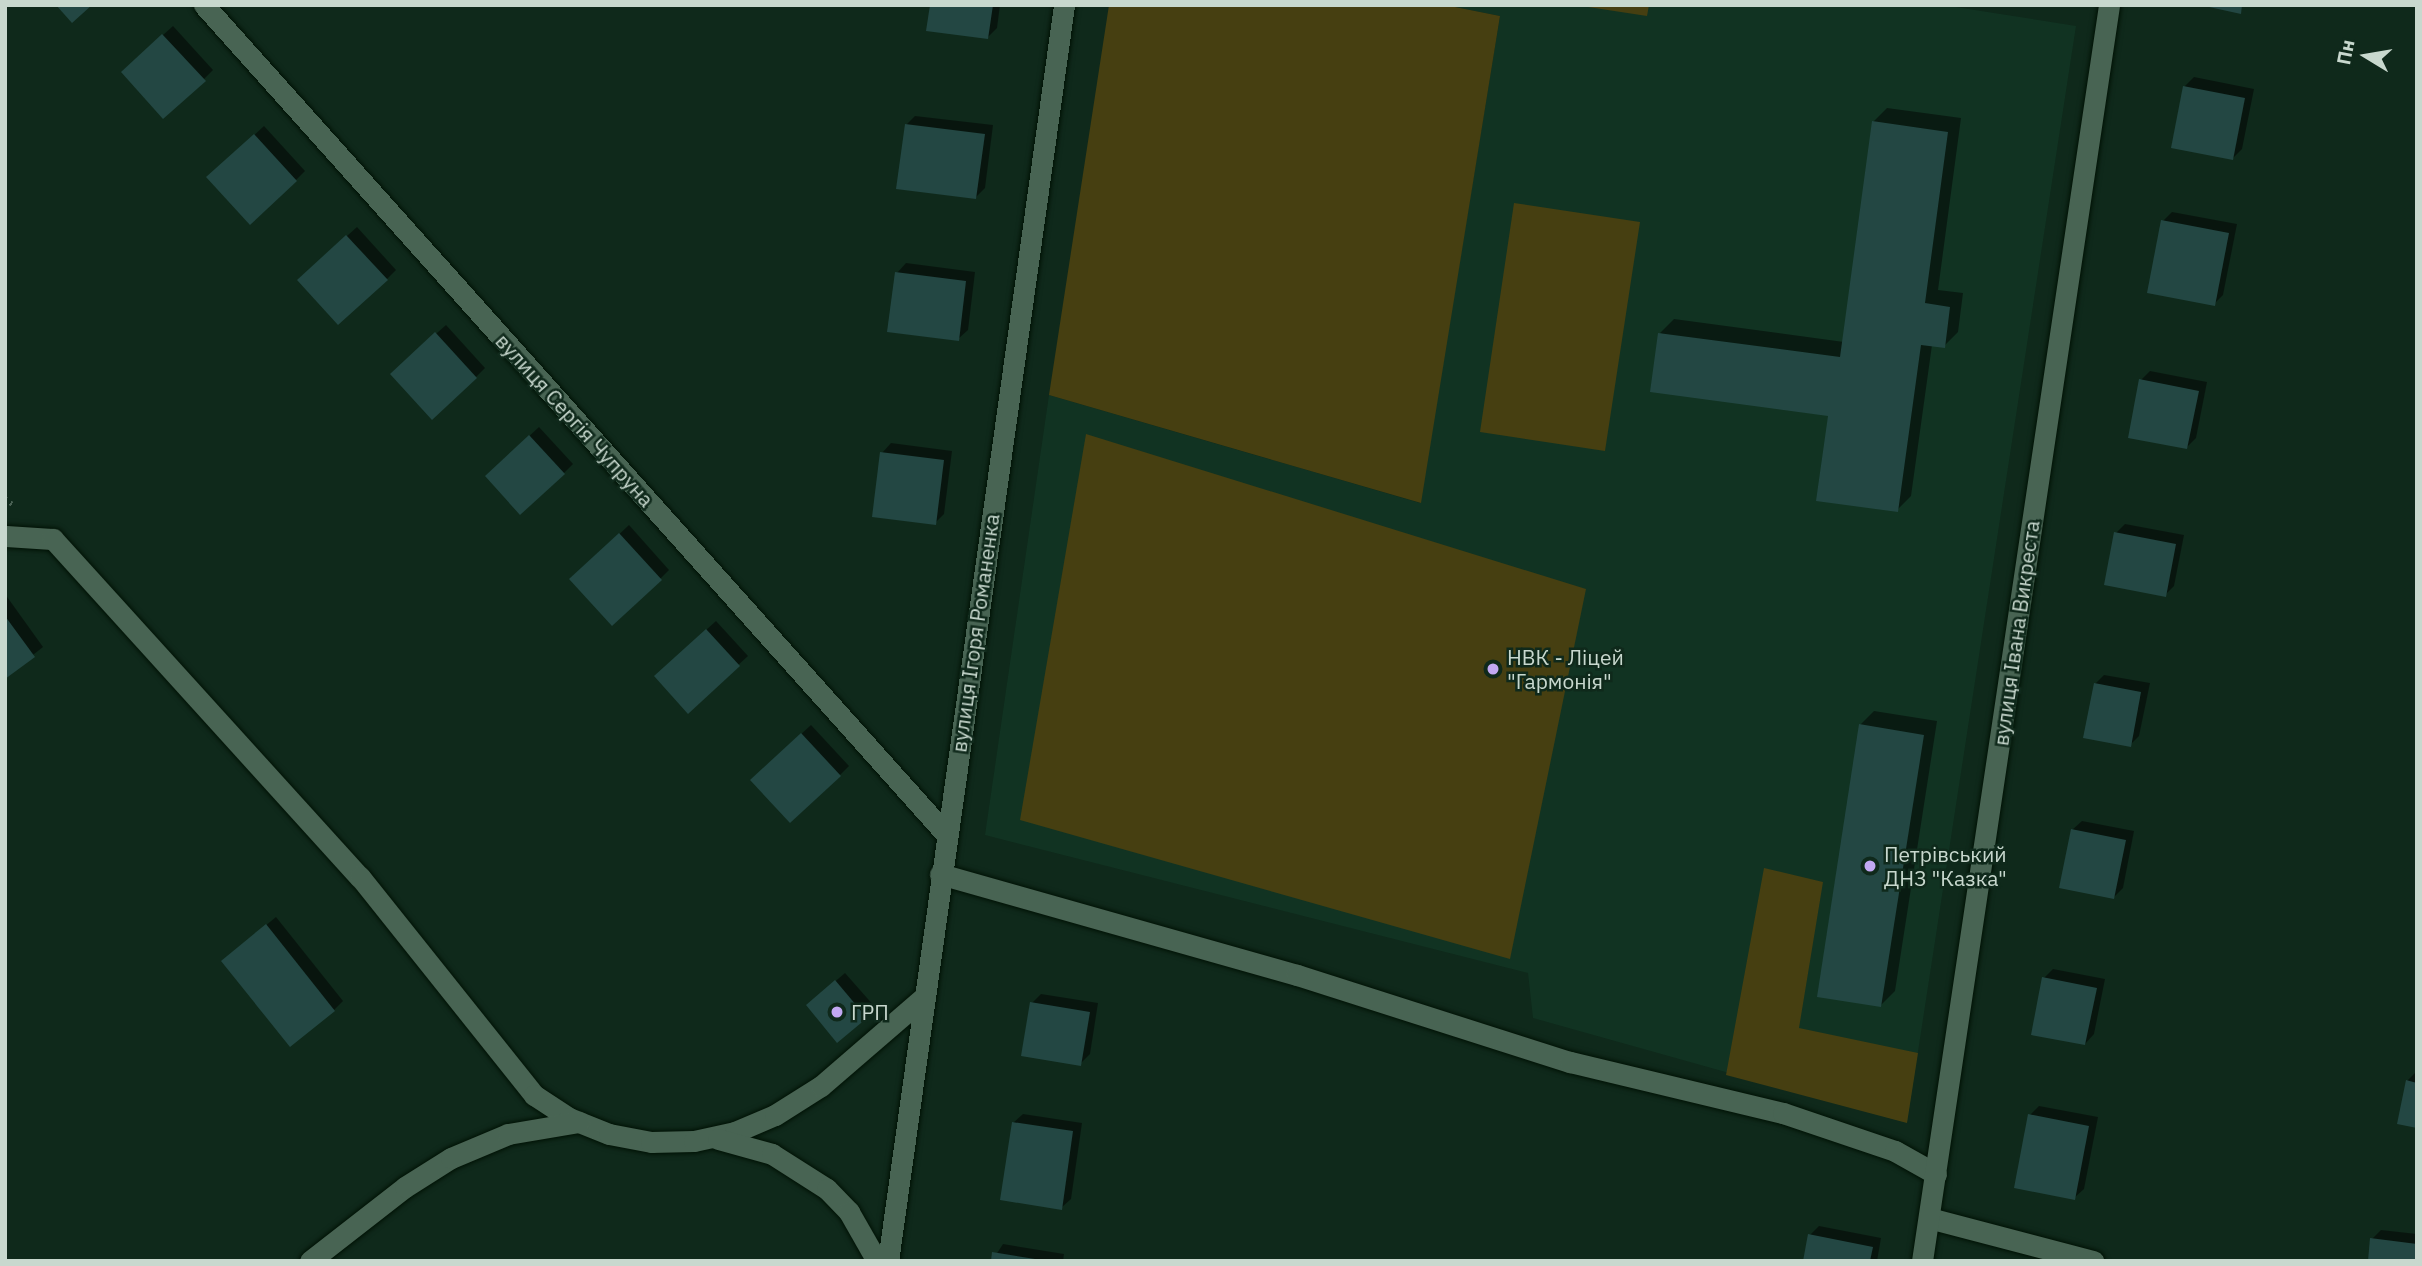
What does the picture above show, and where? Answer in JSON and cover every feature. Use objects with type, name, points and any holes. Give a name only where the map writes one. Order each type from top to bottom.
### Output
[{"type":"street","name":"вулиця Сергія Чупруна","points":[[204,5],[946,834]]},
{"type":"street","name":"вулиця Ігоря Романенка","points":[[888,1261],[940,874],[1064,5]]},
{"type":"street","name":"вулиця Івана Викреста","points":[[1922,1261],[2109,5]]},
{"type":"street","points":[[5,536],[53,539],[360,877],[534,1095],[579,1122],[609,1134],[651,1142],[709,1138],[741,1143],[801,1169],[849,1212],[877,1261]]},
{"type":"street","points":[[940,874],[1297,975],[1570,1062],[1783,1113],[1895,1152],[1936,1174]]},
{"type":"street","points":[[709,1138],[775,1115],[809,1093],[876,1042],[923,997]]},
{"type":"street","points":[[310,1261],[451,1157],[508,1134],[579,1122]]},
{"type":"street","points":[[1929,1218],[2093,1261]]},
{"type":"shaded area","points":[[1109,5],[1445,5],[1500,16],[1421,503],[1049,395]]},
{"type":"shaded area","name":"НВК - Ліцей \"Гармонія\"","points":[[1445,5],[1943,5],[2076,26],[1907,1123],[1533,1018],[1528,973],[985,835],[1049,395],[1420,503],[1500,16]]},
{"type":"shaded area","points":[[1575,5],[1649,5],[1647,16]]},
{"type":"shaded area","points":[[1514,203],[1640,222],[1605,451],[1480,432]]},
{"type":"shaded area","points":[[1086,434],[1586,589],[1510,959],[1020,820]]},
{"type":"shaded area","points":[[1764,868],[1823,882],[1799,1028],[1918,1053],[1907,1123],[1726,1075]]},
{"type":"building","points":[[56,5],[92,5],[72,23]]},
{"type":"building","points":[[930,5],[993,5],[988,39],[926,31]]},
{"type":"building","points":[[2200,5],[2242,5],[2241,14]]},
{"type":"building","points":[[162,34],[206,81],[163,119],[121,72]]},
{"type":"building","points":[[2183,86],[2245,98],[2233,160],[2171,148]]},
{"type":"building","points":[[1872,121],[1948,132],[1925,303],[1950,307],[1945,348],[1921,345],[1898,512],[1816,501],[1828,416],[1650,392],[1658,333],[1840,357]]},
{"type":"building","points":[[905,124],[985,134],[976,199],[896,189]]},
{"type":"building","points":[[254,134],[297,181],[250,225],[206,177]]},
{"type":"building","points":[[2161,220],[2229,233],[2215,306],[2147,293]]},
{"type":"building","points":[[346,235],[388,280],[338,325],[297,280]]},
{"type":"building","points":[[895,272],[966,281],[959,341],[887,332]]},
{"type":"building","points":[[435,332],[477,378],[432,420],[390,374]]},
{"type":"building","points":[[2139,379],[2199,391],[2187,449],[2128,438]]},
{"type":"building","points":[[529,435],[565,474],[520,515],[485,476]]},
{"type":"building","points":[[880,452],[944,460],[936,525],[872,517]]},
{"type":"building","points":[[2114,532],[2176,544],[2166,597],[2104,585]]},
{"type":"building","points":[[619,533],[662,580],[612,626],[569,579]]},
{"type":"building","points":[[5,616],[35,657],[5,679]]},
{"type":"building","points":[[706,629],[740,666],[688,714],[654,676]]},
{"type":"building","points":[[2094,683],[2141,692],[2131,747],[2083,738]]},
{"type":"building","name":"Петрівський ДНЗ \"Казка\"","points":[[1859,724],[1924,735],[1881,1007],[1817,997]]},
{"type":"building","points":[[801,733],[841,776],[790,823],[750,780]]},
{"type":"building","points":[[2071,829],[2126,840],[2114,899],[2059,888]]},
{"type":"building","points":[[266,924],[335,1011],[290,1047],[221,961]]},
{"type":"building","points":[[2042,977],[2097,988],[2085,1045],[2031,1035]]},
{"type":"building","name":"ГРП","points":[[835,980],[867,1018],[837,1043],[806,1005]]},
{"type":"building","points":[[1030,1002],[1090,1012],[1081,1066],[1021,1056]]},
{"type":"building","points":[[2406,1080],[2417,1083],[2417,1128],[2397,1124]]},
{"type":"building","points":[[2028,1114],[2089,1126],[2075,1200],[2014,1188]]},
{"type":"building","points":[[1012,1122],[1073,1131],[1062,1210],[1000,1200]]},
{"type":"building","points":[[1808,1234],[1873,1247],[1870,1261],[1803,1261]]},
{"type":"building","points":[[2370,1238],[2417,1244],[2417,1261],[2368,1261]]},
{"type":"building","points":[[992,1252],[1035,1259],[991,1261]]},
{"type":"place","name":"НВК - Ліцей \"Гармонія\"","points":[[1493,669]]},
{"type":"place","name":"Петрівський ДНЗ \"Казка\"","points":[[1870,866]]},
{"type":"place","name":"ГРП","points":[[837,1012]]}]
